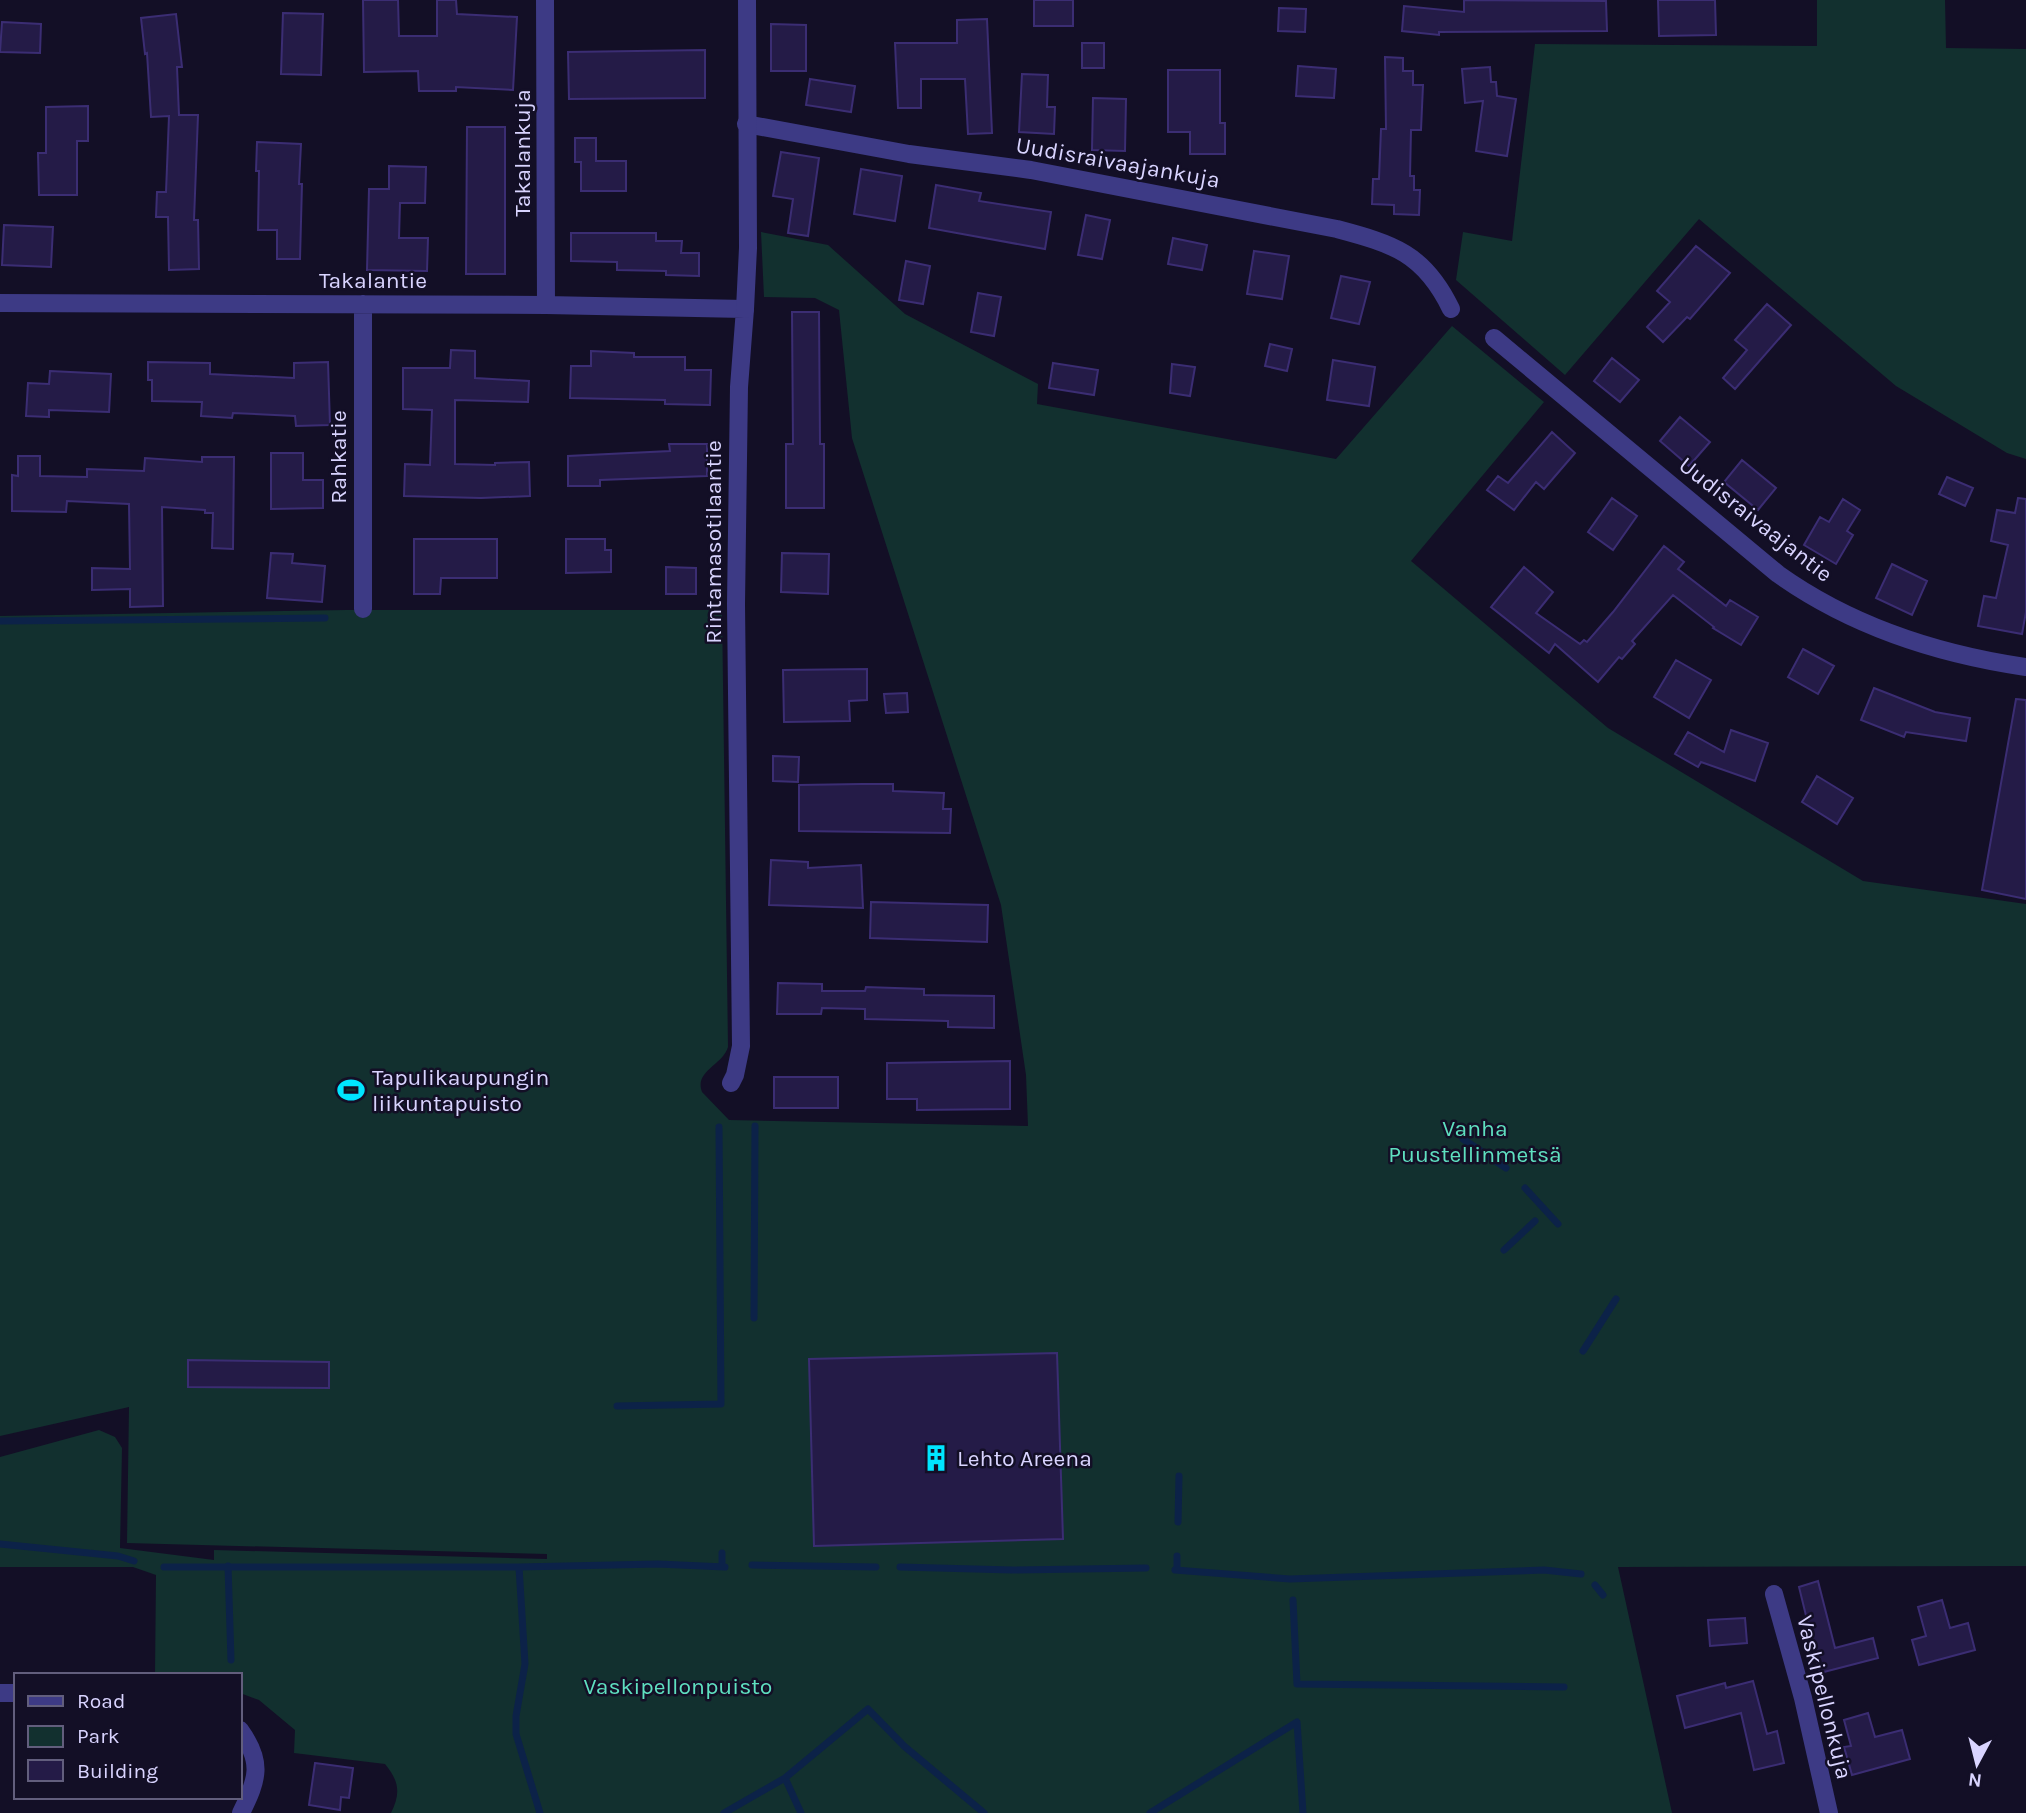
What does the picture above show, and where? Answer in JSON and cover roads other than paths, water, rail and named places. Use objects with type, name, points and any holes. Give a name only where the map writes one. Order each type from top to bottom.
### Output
[{"type":"street","name":"Takalankuja","points":[[545,0],[546,305]]},
{"type":"street","name":"Rintamasotilaantie","points":[[731,1083],[741,1046],[736,604],[739,387],[748,248],[747,0]]},
{"type":"street","name":"Uudisraivaajankuja","points":[[746,124],[909,154],[1053,174],[1330,227],[1384,242],[1419,262],[1446,297],[1451,309]]},
{"type":"street","name":"Takalantie","points":[[0,303],[546,305],[745,309]]},
{"type":"street","name":"Rahkatie","points":[[363,304],[363,609]]},
{"type":"street","name":"Uudisraivaajantie","points":[[1494,338],[1799,589],[1843,614],[1891,634],[1992,662],[2026,667]]},
{"type":"street","name":"Vaskipellonkuja","points":[[1773,1594],[1802,1698],[1829,1813]]},
{"type":"street","points":[[241,1813],[253,1789],[256,1764],[254,1752],[242,1733]]},
{"type":"waterway","points":[[0,621],[325,618]]},
{"type":"waterway","points":[[754,1318],[755,1126]]},
{"type":"waterway","points":[[617,1406],[721,1404],[719,1127]]},
{"type":"waterway","points":[[1463,1139],[1506,1168]]},
{"type":"waterway","points":[[1525,1188],[1558,1224]]},
{"type":"waterway","points":[[1504,1250],[1535,1221]]},
{"type":"waterway","points":[[1583,1351],[1616,1299]]},
{"type":"waterway","points":[[1178,1522],[1179,1476]]},
{"type":"waterway","points":[[0,1544],[118,1556],[134,1561]]},
{"type":"waterway","points":[[722,1553],[722,1567]]},
{"type":"waterway","points":[[1177,1556],[1177,1570]]},
{"type":"waterway","points":[[164,1567],[519,1567],[658,1564],[725,1567]]},
{"type":"waterway","points":[[752,1565],[876,1567]]},
{"type":"waterway","points":[[228,1566],[231,1660]]},
{"type":"waterway","points":[[519,1567],[525,1664],[516,1716],[516,1734],[540,1813]]},
{"type":"waterway","points":[[900,1567],[1012,1570],[1146,1568]]},
{"type":"waterway","points":[[1175,1570],[1290,1579],[1544,1570],[1581,1574]]},
{"type":"waterway","points":[[1595,1585],[1603,1595]]},
{"type":"waterway","points":[[1293,1600],[1297,1684],[1564,1687]]},
{"type":"waterway","points":[[724,1813],[785,1778],[868,1709],[904,1746],[984,1813]]},
{"type":"waterway","points":[[1150,1813],[1297,1722],[1303,1813]]},
{"type":"waterway","points":[[785,1778],[801,1813]]},
{"type":"place","name":"Tapulikaupungin liikuntapuisto","points":[[351,1090]]},
{"type":"place","name":"Lehto Areena","points":[[936,1458]]},
{"type":"park label","name":"Vanha Puustellinmetsä","points":[[1475,1141]]},
{"type":"park label","name":"Vaskipellonpuisto","points":[[678,1686]]}]
